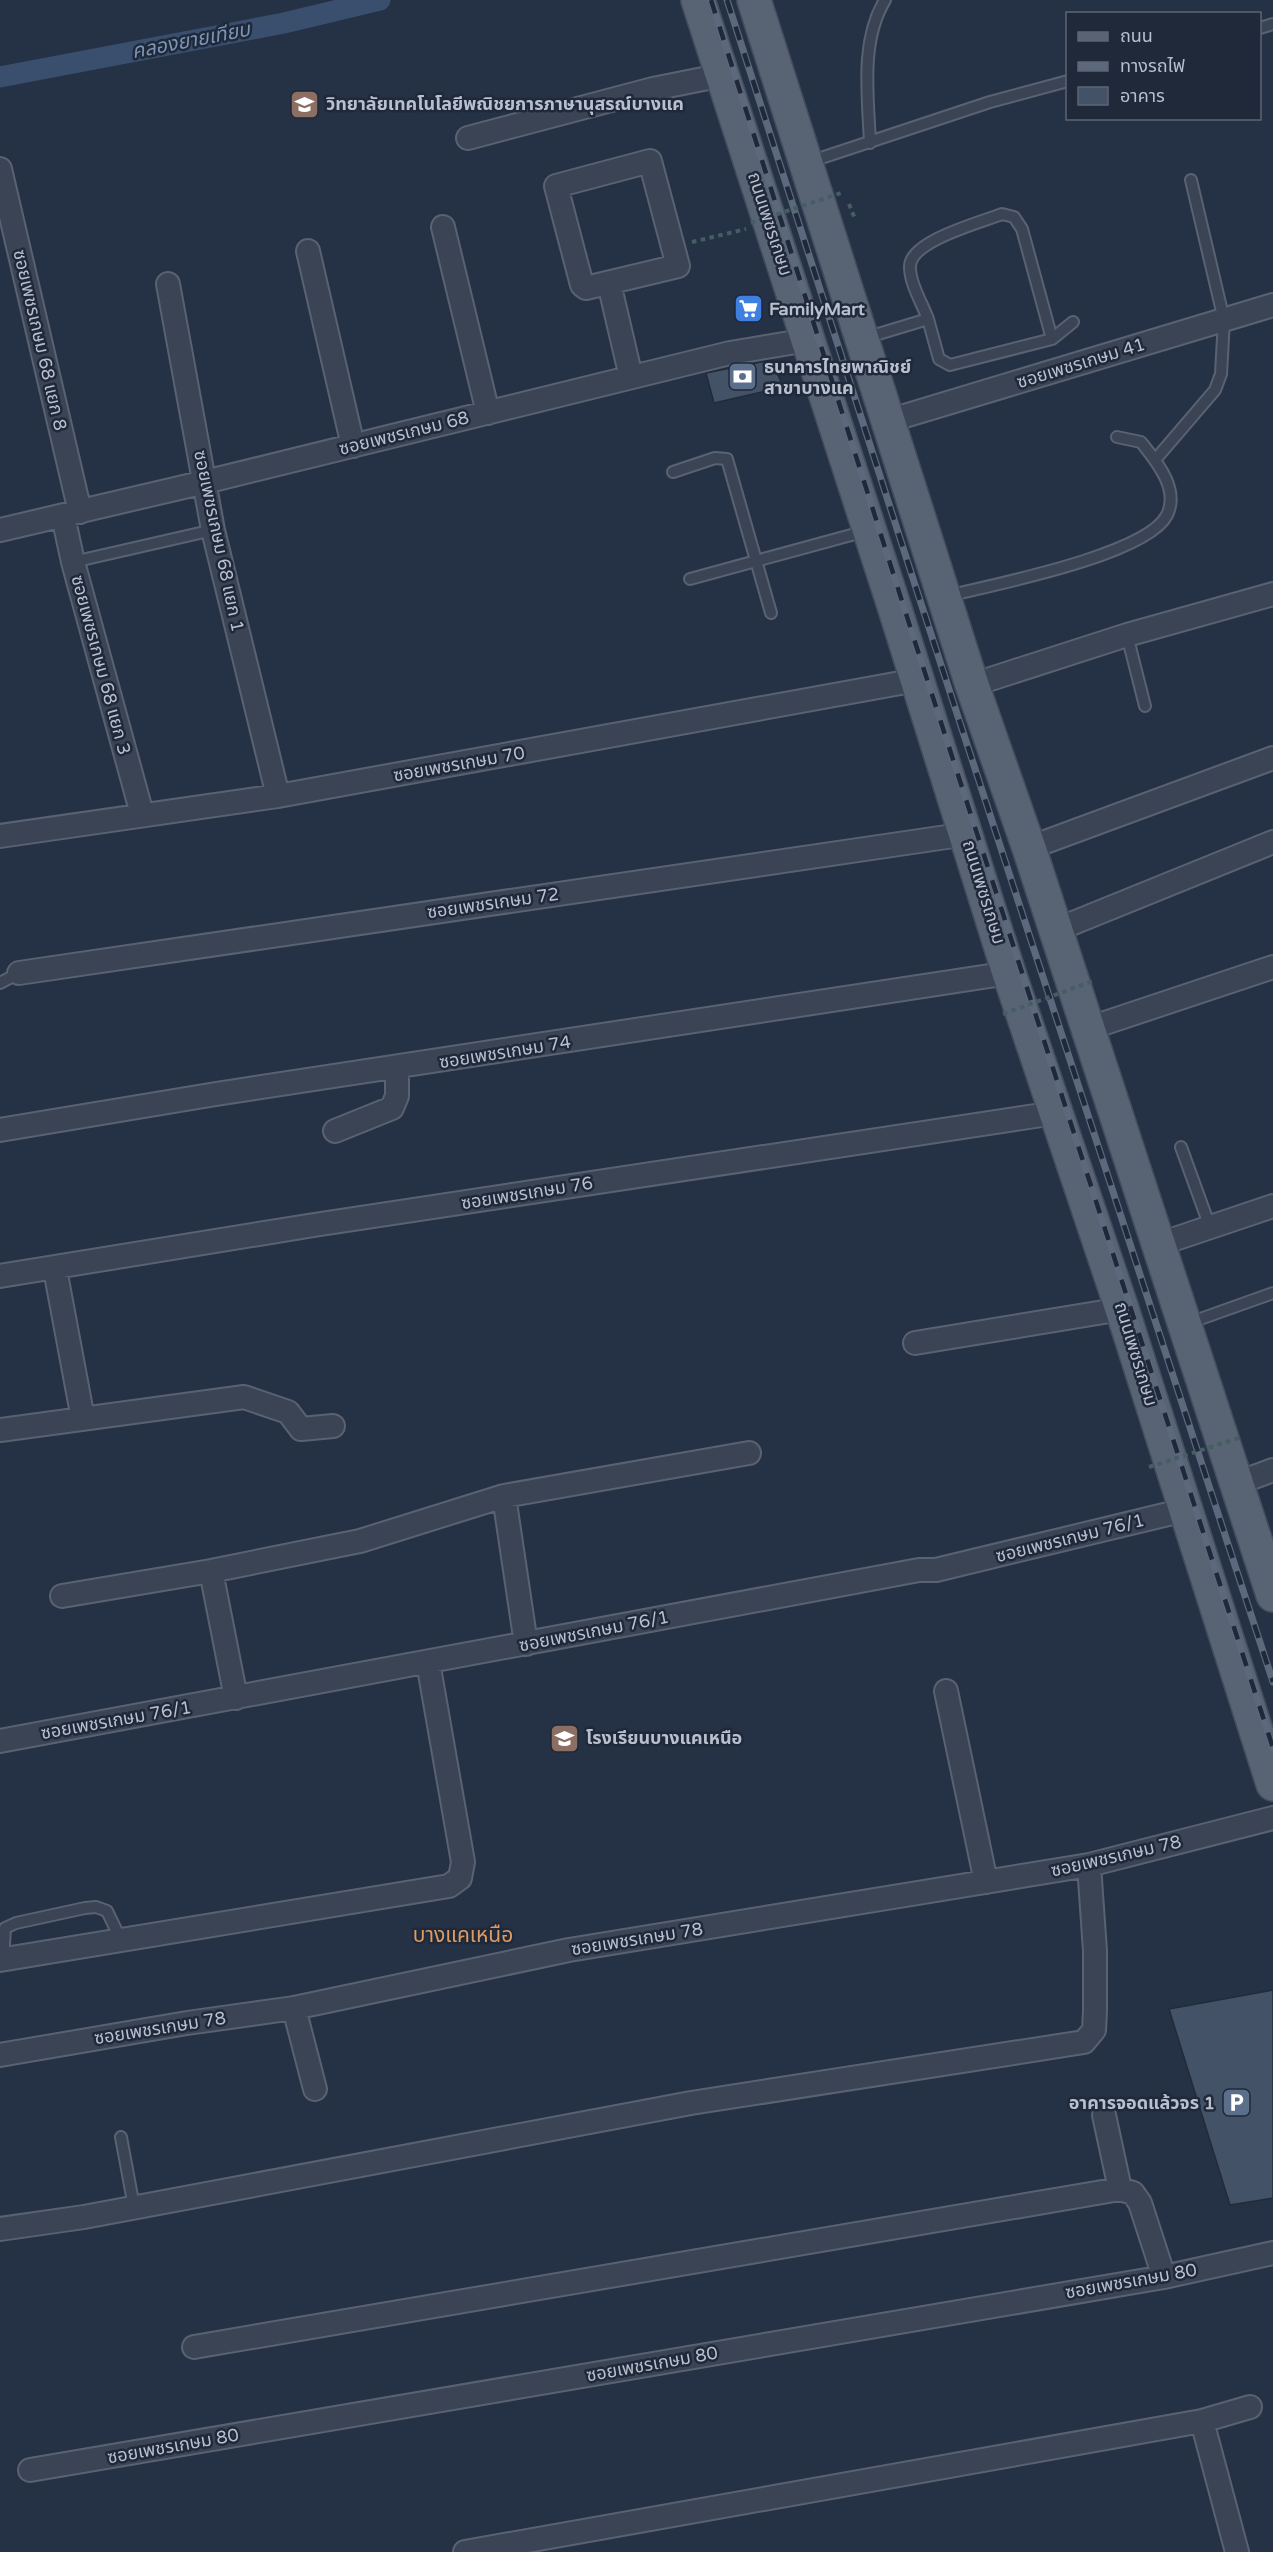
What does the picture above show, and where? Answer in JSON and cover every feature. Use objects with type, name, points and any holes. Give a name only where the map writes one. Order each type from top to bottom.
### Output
[{"type":"main road","name":"ถนนเพชรเกษม","points":[[698,0],[967,834],[1009,973],[1122,1309],[1273,1784]]},
{"type":"main road","points":[[754,0],[968,674],[1029,848],[1184,1325],[1238,1484],[1259,1534],[1273,1595]]},
{"type":"main road","points":[[895,609],[944,596]]},
{"type":"main road","points":[[917,681],[968,674]]},
{"type":"street","points":[[468,138],[653,89],[723,75]]},
{"type":"street","points":[[650,161],[674,247],[677,266],[591,288],[582,285],[556,188],[559,184],[650,161]]},
{"type":"street","name":"ซอยเพชรเกษม 68 แยก 8","points":[[0,169],[71,514]]},
{"type":"street","points":[[443,227],[488,413]]},
{"type":"street","points":[[308,251],[353,446]]},
{"type":"street","points":[[609,283],[631,377]]},
{"type":"street","name":"ซอยเพชรเกษม 68 แยก 1","points":[[168,284],[213,530],[278,796]]},
{"type":"street","name":"ซอยเพชรเกษม 41","points":[[888,421],[1273,305]]},
{"type":"street","name":"ซอยเพชรเกษม 68","points":[[0,530],[730,353],[808,339]]},
{"type":"street","name":"ซอยเพชรเกษม 68 แยก 3","points":[[71,514],[73,562],[142,814]]},
{"type":"street","points":[[968,674],[1127,635],[1273,594]]},
{"type":"street","name":"ซอยเพชรเกษม 70","points":[[0,835],[278,796],[917,681]]},
{"type":"street","points":[[1029,848],[1273,758]]},
{"type":"street","name":"ซอยเพชรเกษม 72","points":[[9,978],[967,834]]},
{"type":"street","points":[[1056,930],[1273,842]]},
{"type":"street","points":[[1087,1029],[1273,968]]},
{"type":"street","name":"ซอยเพชรเกษม 74","points":[[0,1130],[216,1094],[1009,973]]},
{"type":"street","points":[[335,1131],[392,1108],[397,1096],[397,1068]]},
{"type":"street","name":"ซอยเพชรเกษม 76","points":[[0,1276],[55,1269],[314,1225],[1055,1113]]},
{"type":"street","points":[[1157,1245],[1273,1206]]},
{"type":"street","points":[[55,1269],[83,1419]]},
{"type":"street","points":[[915,1343],[1122,1309]]},
{"type":"street","points":[[0,1430],[244,1397],[288,1412],[301,1429],[333,1426]]},
{"type":"street","points":[[62,1596],[211,1571],[360,1541],[504,1496],[749,1453]]},
{"type":"street","points":[[1238,1484],[1273,1470]]},
{"type":"street","points":[[504,1496],[526,1644]]},
{"type":"street","name":"ซอยเพชรเกษม 76/1","points":[[0,1741],[919,1570],[936,1570],[1185,1510]]},
{"type":"street","points":[[211,1571],[236,1698]]},
{"type":"street","points":[[2,1960],[449,1886],[460,1878],[463,1862],[428,1662]]},
{"type":"street","points":[[946,1691],[986,1882]]},
{"type":"street","name":"ซอยเพชรเกษม 78","points":[[0,2055],[187,2023],[294,2008],[569,1950],[1089,1865],[1273,1818]]},
{"type":"street","points":[[0,2229],[134,2207],[691,2103],[1084,2042],[1094,2030],[1095,2011],[1095,1951],[1089,1865]]},
{"type":"street","points":[[294,2008],[315,2090]]},
{"type":"street","points":[[1104,2115],[1120,2189]]},
{"type":"street","points":[[194,2347],[1120,2189],[1133,2193],[1140,2203],[1164,2277]]},
{"type":"street","name":"ซอยเพชรเกษม 80","points":[[30,2470],[1164,2277],[1273,2253]]},
{"type":"street","points":[[473,2551],[1202,2421],[1250,2407]]},
{"type":"street","points":[[1202,2421],[1237,2552]]},
{"type":"lane","points":[[870,142],[869,49],[876,14],[885,0]]},
{"type":"lane","points":[[806,163],[990,102],[1066,82]]},
{"type":"lane","points":[[1155,460],[1215,390],[1221,374],[1224,320],[1191,180]]},
{"type":"lane","points":[[1052,339],[1022,228],[1014,217],[1002,214],[930,242],[916,252],[910,265],[913,280],[928,319],[939,359],[950,365],[1052,339],[1072,322]]},
{"type":"lane","points":[[862,339],[928,319]]},
{"type":"lane","points":[[944,596],[1016,580],[1092,558],[1127,545],[1158,527],[1168,514],[1167,477],[1141,442],[1117,437]]},
{"type":"lane","points":[[673,472],[715,458],[728,459],[771,613]]},
{"type":"lane","points":[[73,562],[213,530]]},
{"type":"lane","points":[[690,579],[869,530]]},
{"type":"lane","points":[[1127,635],[1145,706]]},
{"type":"lane","points":[[1181,1147],[1210,1227]]},
{"type":"lane","points":[[1184,1325],[1273,1293]]},
{"type":"lane","points":[[2,1960],[5,1928],[16,1923],[85,1908],[96,1907],[107,1911],[121,1940]]},
{"type":"lane","points":[[121,2137],[134,2207]]},
{"type":"path","points":[[751,223],[844,192]]},
{"type":"path","points":[[674,247],[749,228]]},
{"type":"path","points":[[1003,1014],[1093,981]]},
{"type":"path","points":[[1149,1467],[1242,1437]]},
{"type":"building","name":"ธนาคารไทยพาณิชย์ สาขาบางแค","points":[[772,360],[783,387],[714,403],[706,373]]},
{"type":"building","name":"อาคารจอดแล้วจร 1","points":[[1273,1990],[1273,2198],[1230,2205],[1169,2009]]},
{"type":"waterway","name":"คลองยายเทียบ","points":[[0,77],[284,23],[380,0]]},
{"type":"railway","points":[[711,0],[915,642],[1273,1748]]},
{"type":"railway","points":[[727,0],[1273,1682]]},
{"type":"place","name":"วิทยาลัยเทคโนโลยีพณิชยการภาษานุสรณ์บางแค","points":[[305,104]]},
{"type":"place","name":"FamilyMart","points":[[748,309]]},
{"type":"place","name":"ธนาคารไทยพาณิชย์ สาขาบางแค","points":[[743,377]]},
{"type":"place","name":"โรงเรียนบางแคเหนือ","points":[[565,1738]]},
{"type":"place","name":"อาคารจอดแล้วจร 1","points":[[1236,2103]]},
{"type":"district","name":"บางแคเหนือ","points":[[463,1935]]}]
